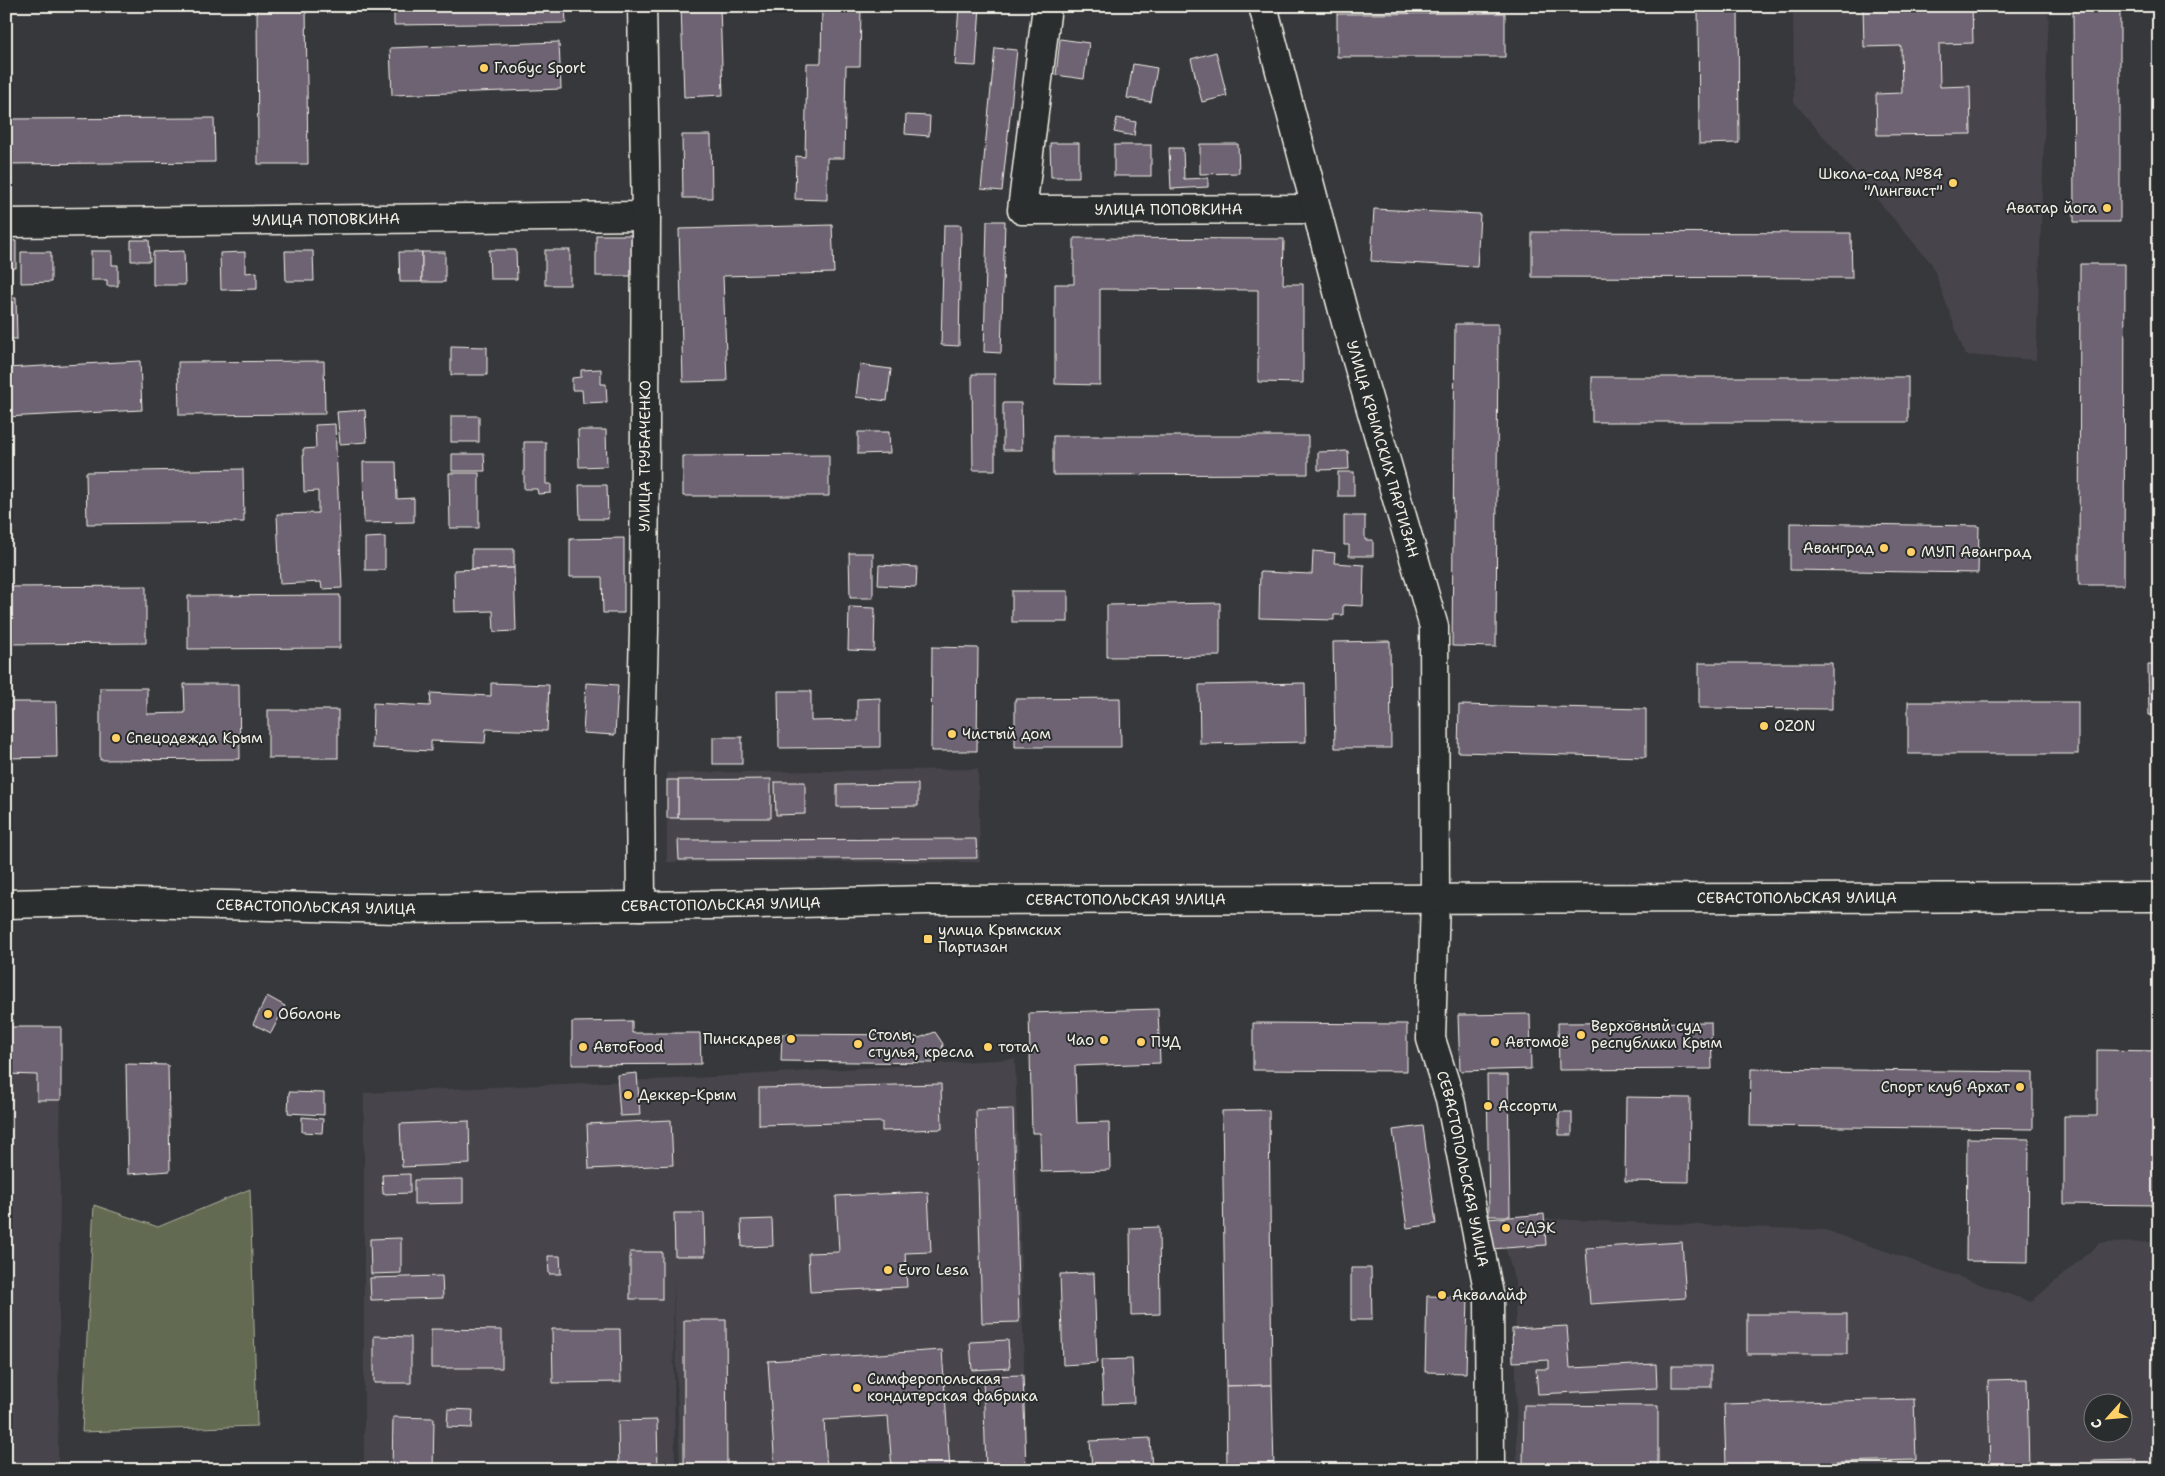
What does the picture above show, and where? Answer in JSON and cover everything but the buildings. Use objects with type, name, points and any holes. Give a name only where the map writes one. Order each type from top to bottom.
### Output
[{"type":"main road","name":"УЛИЦА ТРУБАЧЕНКО","points":[[641,906],[640,778],[644,631],[646,216],[642,6]]},
{"type":"main road","name":"УЛИЦА ПОПОВКИНА","points":[[1048,6],[1022,210],[1316,208]]},
{"type":"main road","name":"УЛИЦА КРЫМСКИХ ПАРТИЗАН","points":[[1264,6],[1347,326],[1434,627],[1435,899]]},
{"type":"main road","name":"УЛИЦА ПОПОВКИНА","points":[[6,222],[646,216]]},
{"type":"main road","name":"СЕВАСТОПОЛЬСКАЯ УЛИЦА","points":[[6,904],[93,902],[398,909],[920,900],[2159,897]]},
{"type":"main road","name":"СЕВАСТОПОЛЬСКАЯ УЛИЦА","points":[[1435,899],[1431,1039],[1450,1099],[1489,1294],[1490,1470]]},
{"type":"shaded area","name":"Школа-сад №84 \"Лингвист\"","points":[[1793,6],[2049,6],[2036,360],[1965,355],[1932,264],[1794,102]]},
{"type":"shaded area","points":[[978,769],[980,862],[667,862],[667,773]]},
{"type":"shaded area","points":[[6,1027],[61,1027],[58,1470],[6,1470]]},
{"type":"shaded area","points":[[1015,1059],[1027,1470],[680,1470],[673,1279],[675,1470],[364,1470],[364,1093],[694,1078]]},
{"type":"shaded area","points":[[1497,1217],[1825,1230],[2031,1302],[2100,1243],[2159,1242],[2159,1470],[1517,1470],[1515,1282]]},
{"type":"green space","points":[[250,1189],[257,1426],[82,1432],[94,1205],[158,1227]]},
{"type":"place","name":"Глобус Sport","points":[[484,68]]},
{"type":"place","name":"Школа-сад №84 \"Лингвист\"","points":[[1953,183]]},
{"type":"place","name":"Аватар йога","points":[[2107,208]]},
{"type":"place","name":"Аванград","points":[[1884,548]]},
{"type":"place","name":"МУП Аванград","points":[[1911,552]]},
{"type":"place","name":"OZON","points":[[1764,726]]},
{"type":"place","name":"Чистый дом","points":[[952,734]]},
{"type":"place","name":"Спецодежда Крым","points":[[116,738]]},
{"type":"place","name":"улица Крымских Партизан","points":[[928,939]]},
{"type":"place","name":"Оболонь","points":[[268,1014]]},
{"type":"place","name":"Верховный суд республики Крым","points":[[1581,1035]]},
{"type":"place","name":"Пинскдрев","points":[[791,1039]]},
{"type":"place","name":"Чао","points":[[1104,1040]]},
{"type":"place","name":"ПУД","points":[[1141,1042]]},
{"type":"place","name":"Автомоё","points":[[1495,1042]]},
{"type":"place","name":"Столы, стулья, кресла","points":[[858,1044]]},
{"type":"place","name":"АвтоFood","points":[[583,1047]]},
{"type":"place","name":"тотал","points":[[988,1047]]},
{"type":"place","name":"Спорт клуб Архат","points":[[2020,1087]]},
{"type":"place","name":"Деккер-Крым","points":[[628,1095]]},
{"type":"place","name":"Ассорти","points":[[1488,1106]]},
{"type":"place","name":"СДЭК","points":[[1506,1228]]},
{"type":"place","name":"Euro Lesa","points":[[888,1270]]},
{"type":"place","name":"Аквалайф","points":[[1442,1295]]},
{"type":"place","name":"Симферопольская кондитерская фабрика","points":[[857,1388]]}]
